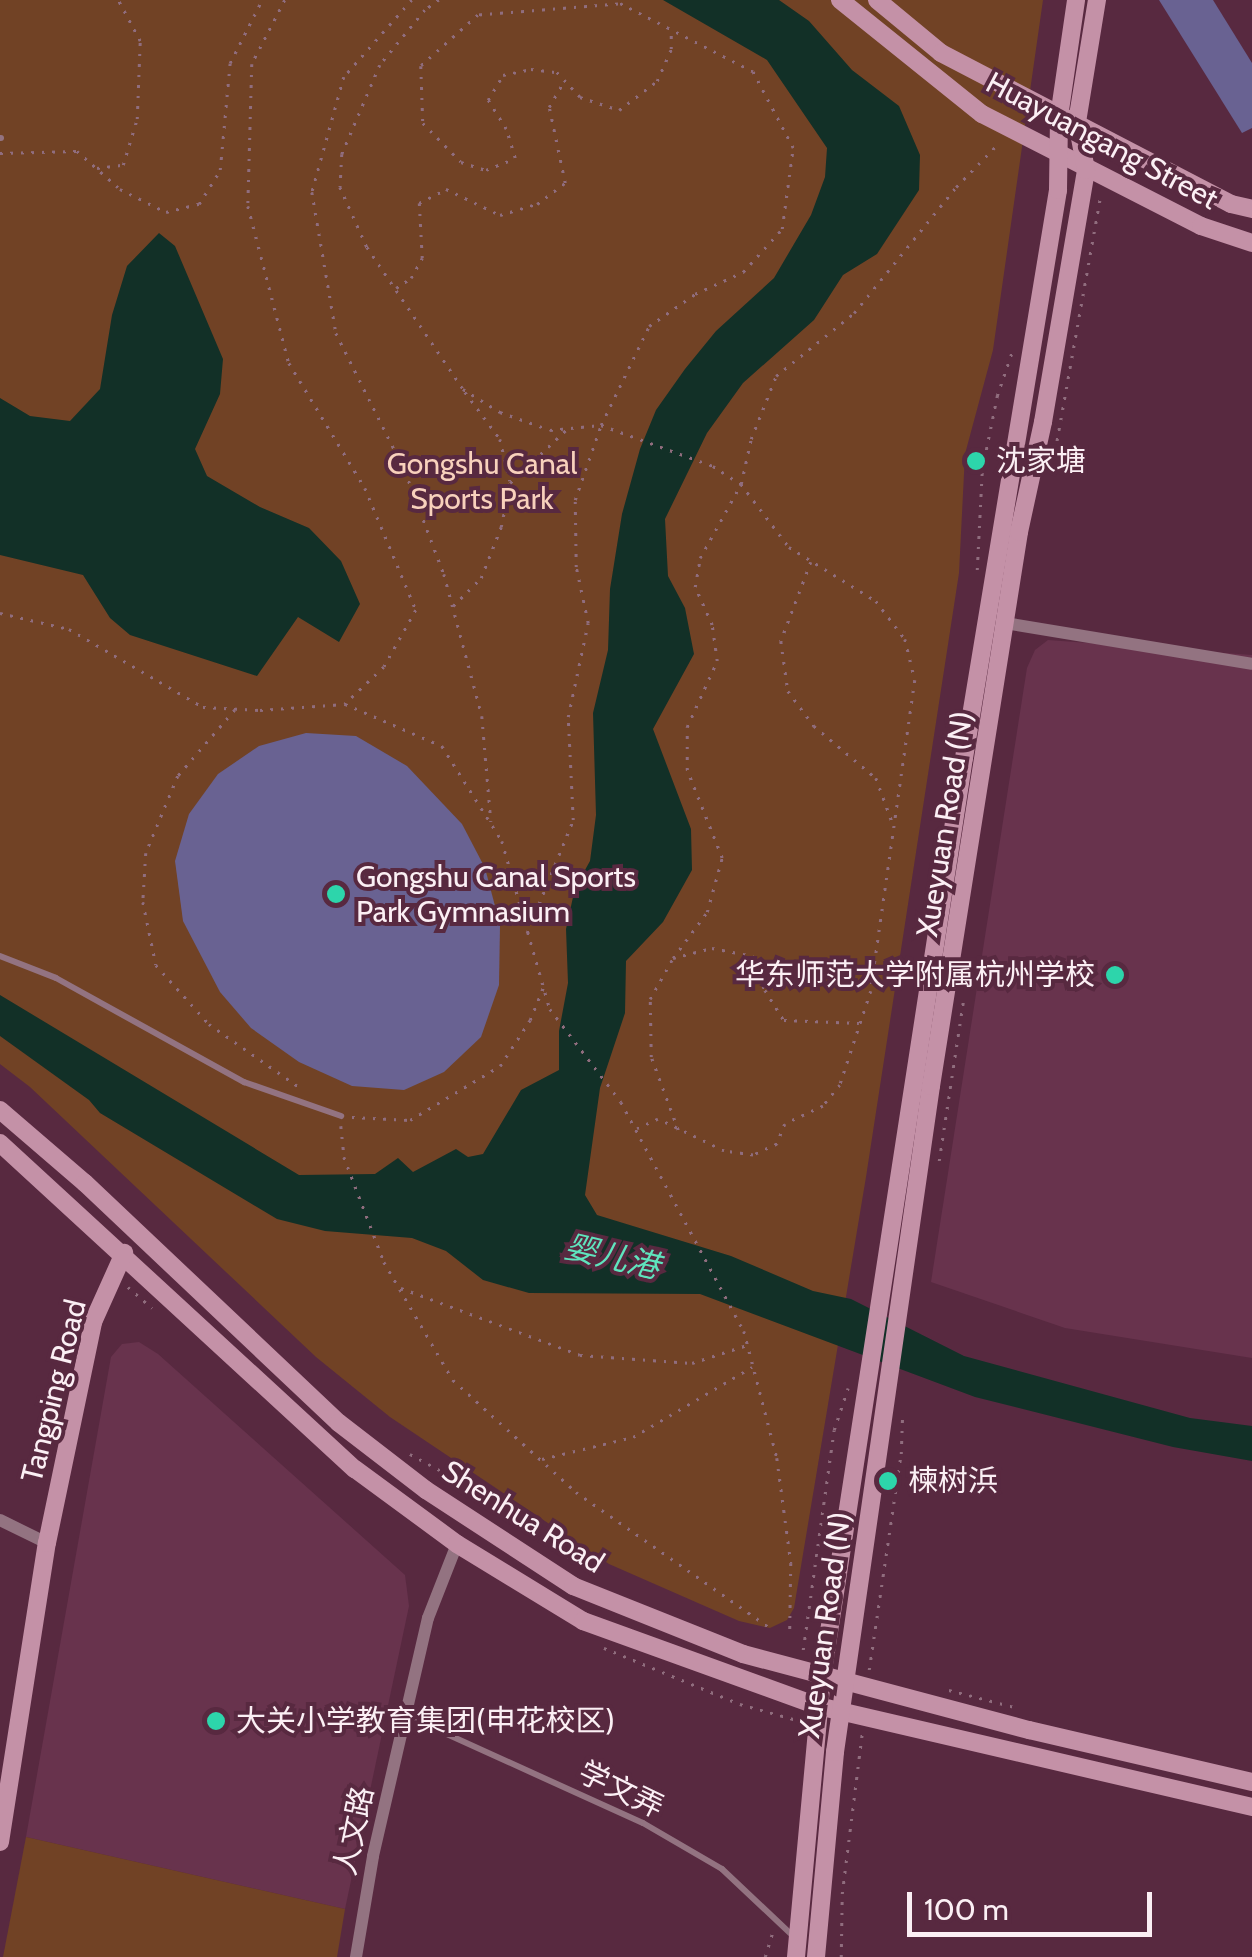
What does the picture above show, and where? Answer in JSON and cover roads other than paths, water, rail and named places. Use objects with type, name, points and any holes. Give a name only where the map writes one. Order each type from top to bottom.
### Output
[{"type":"main road","name":"Huayuangang Street","points":[[840,0],[982,114],[1201,226],[1252,242]]},
{"type":"main road","name":"Huayuangang Street","points":[[877,0],[941,53],[1231,204],[1252,209]]},
{"type":"main road","name":"Xueyuan Road (N)","points":[[796,1948],[817,1714],[870,1371],[891,1302],[1086,170],[1068,120],[1076,0]]},
{"type":"main road","name":"Xueyuan Road (N)","points":[[816,1957],[840,1719],[881,1418],[891,1302],[961,777],[1058,190],[1056,154],[1097,0]]},
{"type":"main road","name":"Shenhua Road","points":[[0,1110],[86,1183],[339,1423],[526,1560],[573,1586],[684,1634],[822,1677],[1252,1782]]},
{"type":"main road","name":"Shenhua Road","points":[[0,1143],[124,1253],[306,1427],[457,1544],[583,1621],[817,1714],[1252,1806]]},
{"type":"main road","name":"Tangping Road","points":[[0,1842],[46,1544],[93,1322],[124,1253]]},
{"type":"street","points":[[1005,623],[1252,664]]},
{"type":"street","points":[[0,1520],[46,1544]]},
{"type":"street","name":"人文路","points":[[356,1957],[373,1856],[428,1618],[457,1544]]},
{"type":"lane","points":[[0,956],[56,978],[244,1082],[340,1116]]},
{"type":"lane","name":"学文弄","points":[[406,1715],[643,1823],[722,1869],[796,1948]]},
{"type":"water","name":"婴儿港","points":[[663,0],[779,0],[809,21],[852,70],[899,106],[920,155],[919,190],[877,254],[843,275],[814,320],[743,383],[707,433],[665,519],[668,576],[685,608],[694,654],[653,729],[691,829],[692,870],[663,922],[626,961],[625,1013],[600,1088],[585,1195],[597,1215],[731,1256],[813,1291],[851,1299],[964,1356],[1190,1418],[1252,1426],[1252,1461],[1173,1447],[975,1397],[700,1294],[529,1293],[483,1280],[446,1251],[412,1238],[325,1231],[277,1219],[100,1113],[89,1100],[0,1036],[0,995],[299,1175],[375,1174],[398,1158],[413,1172],[456,1149],[468,1157],[483,1154],[521,1090],[559,1070],[559,1031],[568,983],[566,929],[575,888],[590,861],[596,815],[593,713],[608,650],[610,589],[622,514],[640,449],[656,410],[685,369],[716,331],[774,278],[811,215],[825,177],[827,148],[767,60]]},
{"type":"water","points":[[159,233],[175,246],[223,359],[220,394],[195,449],[207,476],[260,507],[309,528],[341,561],[360,604],[339,642],[298,617],[257,676],[130,635],[110,618],[83,575],[0,555],[0,398],[30,416],[70,421],[100,389],[112,315],[127,266]]},
{"type":"place","name":"沈家塘","points":[[976,461]]},
{"type":"place","name":"Gongshu Canal Sports Park Gymnasium","points":[[336,894]]},
{"type":"place","name":"华东师范大学附属杭州学校","points":[[1115,975]]},
{"type":"place","name":"楝树浜","points":[[888,1481]]},
{"type":"place","name":"大关小学教育集团(申花校区)","points":[[216,1721]]},
{"type":"park label","name":"Gongshu Canal Sports Park","points":[[482,481]]}]
